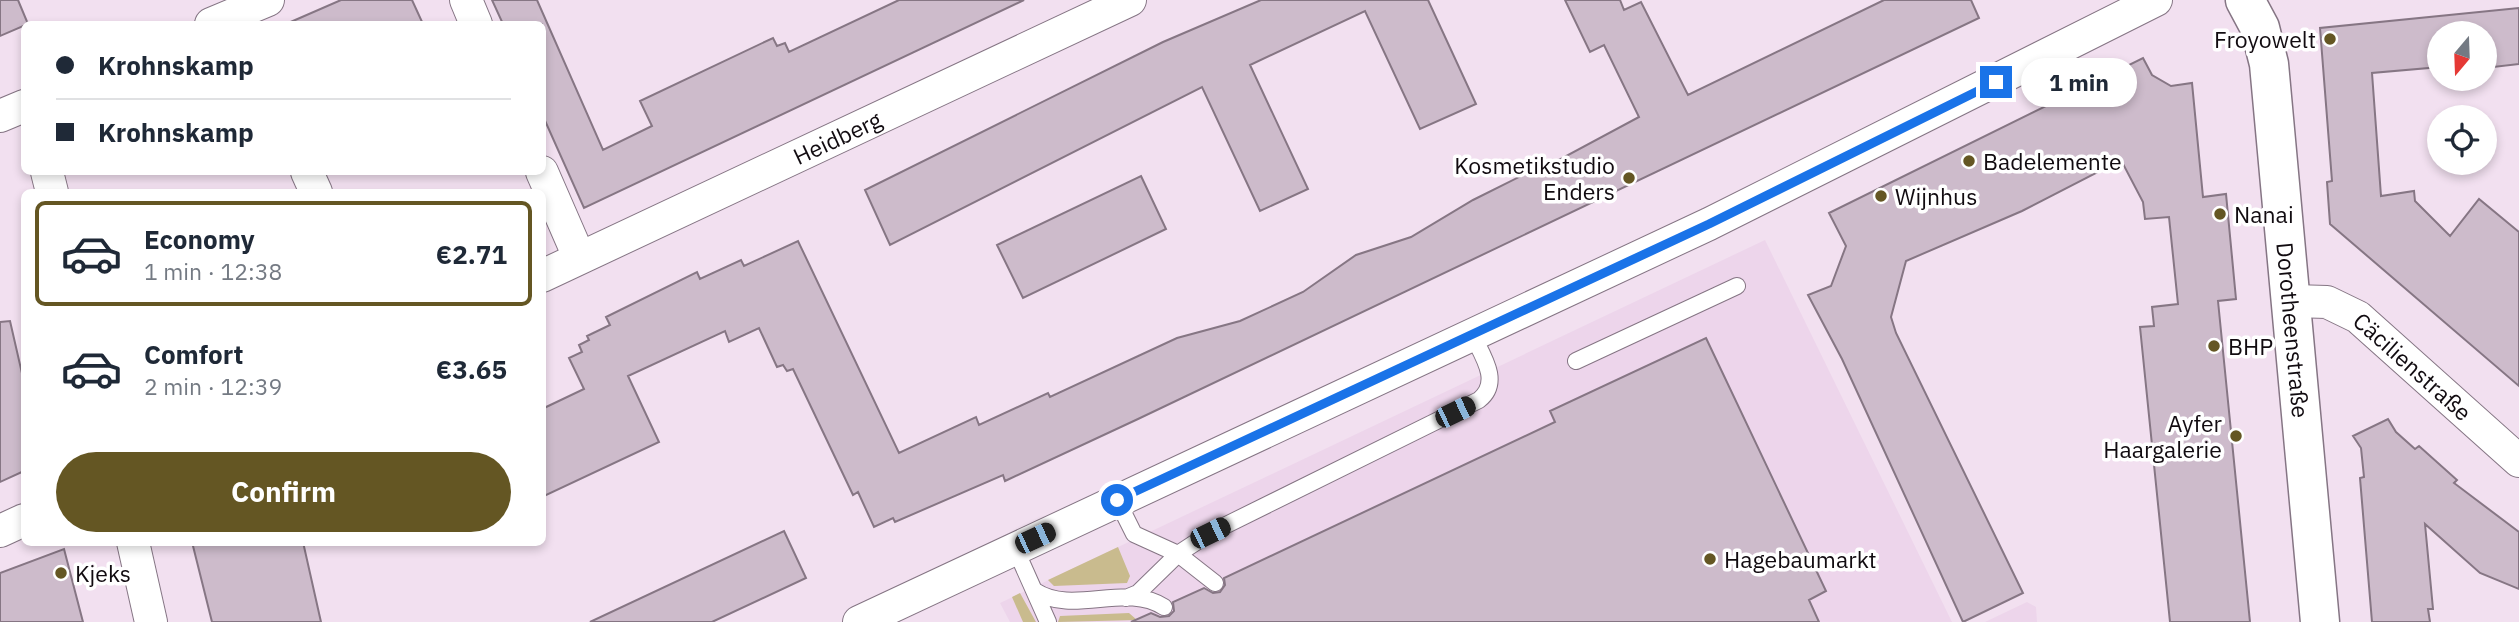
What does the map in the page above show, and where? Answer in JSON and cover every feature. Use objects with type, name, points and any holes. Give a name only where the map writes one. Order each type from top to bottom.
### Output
[{"type":"street","points":[[231,21],[268,0]]},
{"type":"street","points":[[466,0],[476,21]]},
{"type":"street","name":"Heidberg","points":[[546,274],[1130,0]]},
{"type":"street","points":[[2092,35],[2110,0]]},
{"type":"street","points":[[859,622],[1709,224],[2092,35],[2156,0]]},
{"type":"street","name":"Dorotheenstraße","points":[[2245,0],[2260,29],[2269,64],[2293,301],[2320,622]]},
{"type":"street","points":[[0,116],[21,107]]},
{"type":"street","points":[[542,175],[579,257]]},
{"type":"street","name":"Cäcilienstraße","points":[[2293,301],[2327,302],[2358,317],[2519,461]]},
{"type":"street","points":[[0,531],[21,521]]},
{"type":"street","points":[[134,546],[151,622]]},
{"type":"lane","points":[[1576,361],[1737,286]]},
{"type":"lane","points":[[1126,598],[1138,593],[1178,554],[1210,533],[1479,400],[1486,394],[1491,377],[1472,334]]},
{"type":"lane","points":[[1117,500],[1134,534],[1178,554],[1215,583]]},
{"type":"lane","points":[[1015,548],[1048,622]]},
{"type":"lane","points":[[1035,591],[1057,600],[1150,599],[1164,607]]},
{"type":"shaded area","points":[[1765,240],[1952,622],[1010,622],[1000,603]]},
{"type":"shaded area","points":[[1118,547],[1130,576],[1127,583],[1054,586],[1048,580]]},
{"type":"shaded area","points":[[1020,593],[1036,622],[1023,622],[1012,597]]},
{"type":"shaded area","points":[[2027,602],[2036,607],[2037,622],[1985,622]]},
{"type":"shaded area","points":[[1129,613],[1137,620],[1058,622],[1060,616]]},
{"type":"building","points":[[0,0],[18,0],[27,21],[21,21],[21,27],[0,36]]},
{"type":"building","points":[[341,0],[412,0],[422,21],[293,21]]},
{"type":"building","points":[[492,0],[537,0],[603,150],[652,126],[640,101],[773,38],[777,46],[785,43],[789,52],[899,0],[1024,0],[584,208],[546,123],[546,21],[502,21]]},
{"type":"building","points":[[1261,0],[1428,0],[1476,104],[1420,129],[1365,11],[1250,65],[1308,189],[1260,211],[1202,87],[890,245],[865,190],[1163,42]]},
{"type":"building","points":[[1565,0],[1620,0],[1624,10],[1641,2],[1688,95],[1884,0],[1971,0],[1979,18],[1005,481],[1003,475],[895,522],[893,518],[874,527],[858,492],[853,495],[793,369],[787,371],[783,365],[777,367],[759,328],[729,342],[725,331],[628,376],[659,442],[546,495],[546,407],[584,389],[569,358],[582,352],[579,345],[589,340],[587,336],[610,325],[606,317],[697,272],[700,279],[741,260],[744,266],[798,241],[899,453],[976,417],[979,425],[1048,393],[1050,397],[1177,338],[1240,321],[1303,292],[1356,255],[1411,237],[1473,200],[1529,172],[1531,175],[1639,117],[1604,45],[1590,52]]},
{"type":"building","points":[[2519,8],[2519,64],[2497,67],[2497,21],[2427,21],[2427,68],[2372,73],[2381,196],[2414,191],[2415,201],[2450,236],[2479,199],[2519,232],[2519,386],[2330,224],[2327,182],[2332,181],[2320,28]]},
{"type":"building","points":[[2143,58],[2152,75],[2171,86],[2192,83],[2203,197],[2226,194],[2236,299],[2218,301],[2250,622],[2170,622],[2140,327],[2154,326],[2152,307],[2178,304],[2169,217],[2145,219],[2143,202],[2121,160],[2022,211],[1906,261],[1891,317],[1896,333],[2023,593],[1963,622],[1842,359],[1808,295],[1831,286],[1846,246],[1829,213]]},
{"type":"building","points":[[1141,176],[1166,229],[1023,298],[997,245]]},
{"type":"building","points":[[10,321],[21,369],[21,472],[0,482],[0,322]]},
{"type":"building","points":[[1706,338],[1826,591],[1809,600],[1819,622],[1131,622],[1151,613],[1160,617],[1169,616],[1174,611],[1173,602],[1204,588],[1213,593],[1220,592],[1225,585],[1224,578],[1555,422],[1550,411]]},
{"type":"building","points":[[2388,419],[2396,432],[2415,449],[2419,446],[2457,480],[2454,483],[2519,532],[2519,589],[2480,573],[2425,524],[2433,609],[2428,609],[2430,622],[2372,622],[2360,478],[2364,477],[2361,448],[2353,436]]},
{"type":"building","points":[[784,531],[806,578],[712,622],[590,622]]},
{"type":"building","points":[[193,546],[304,546],[321,622],[212,622]]},
{"type":"building","points":[[64,549],[83,622],[0,622],[0,573]]},
{"type":"place","name":"Froyowelt","points":[[2330,39]]},
{"type":"place","name":"Badelemente","points":[[1969,161]]},
{"type":"place","name":"Kosmetikstudio Enders","points":[[1629,178]]},
{"type":"place","name":"Wijnhus","points":[[1881,196]]},
{"type":"place","name":"Nanai","points":[[2220,214]]},
{"type":"place","name":"BHP","points":[[2214,346]]},
{"type":"place","name":"Ayfer Haargalerie","points":[[2236,436]]},
{"type":"place","name":"Hagebaumarkt","points":[[1710,559]]},
{"type":"place","name":"Kjeks","points":[[61,573]]},
{"type":"route","points":[[1117,500],[1709,224],[1996,82]]}]
